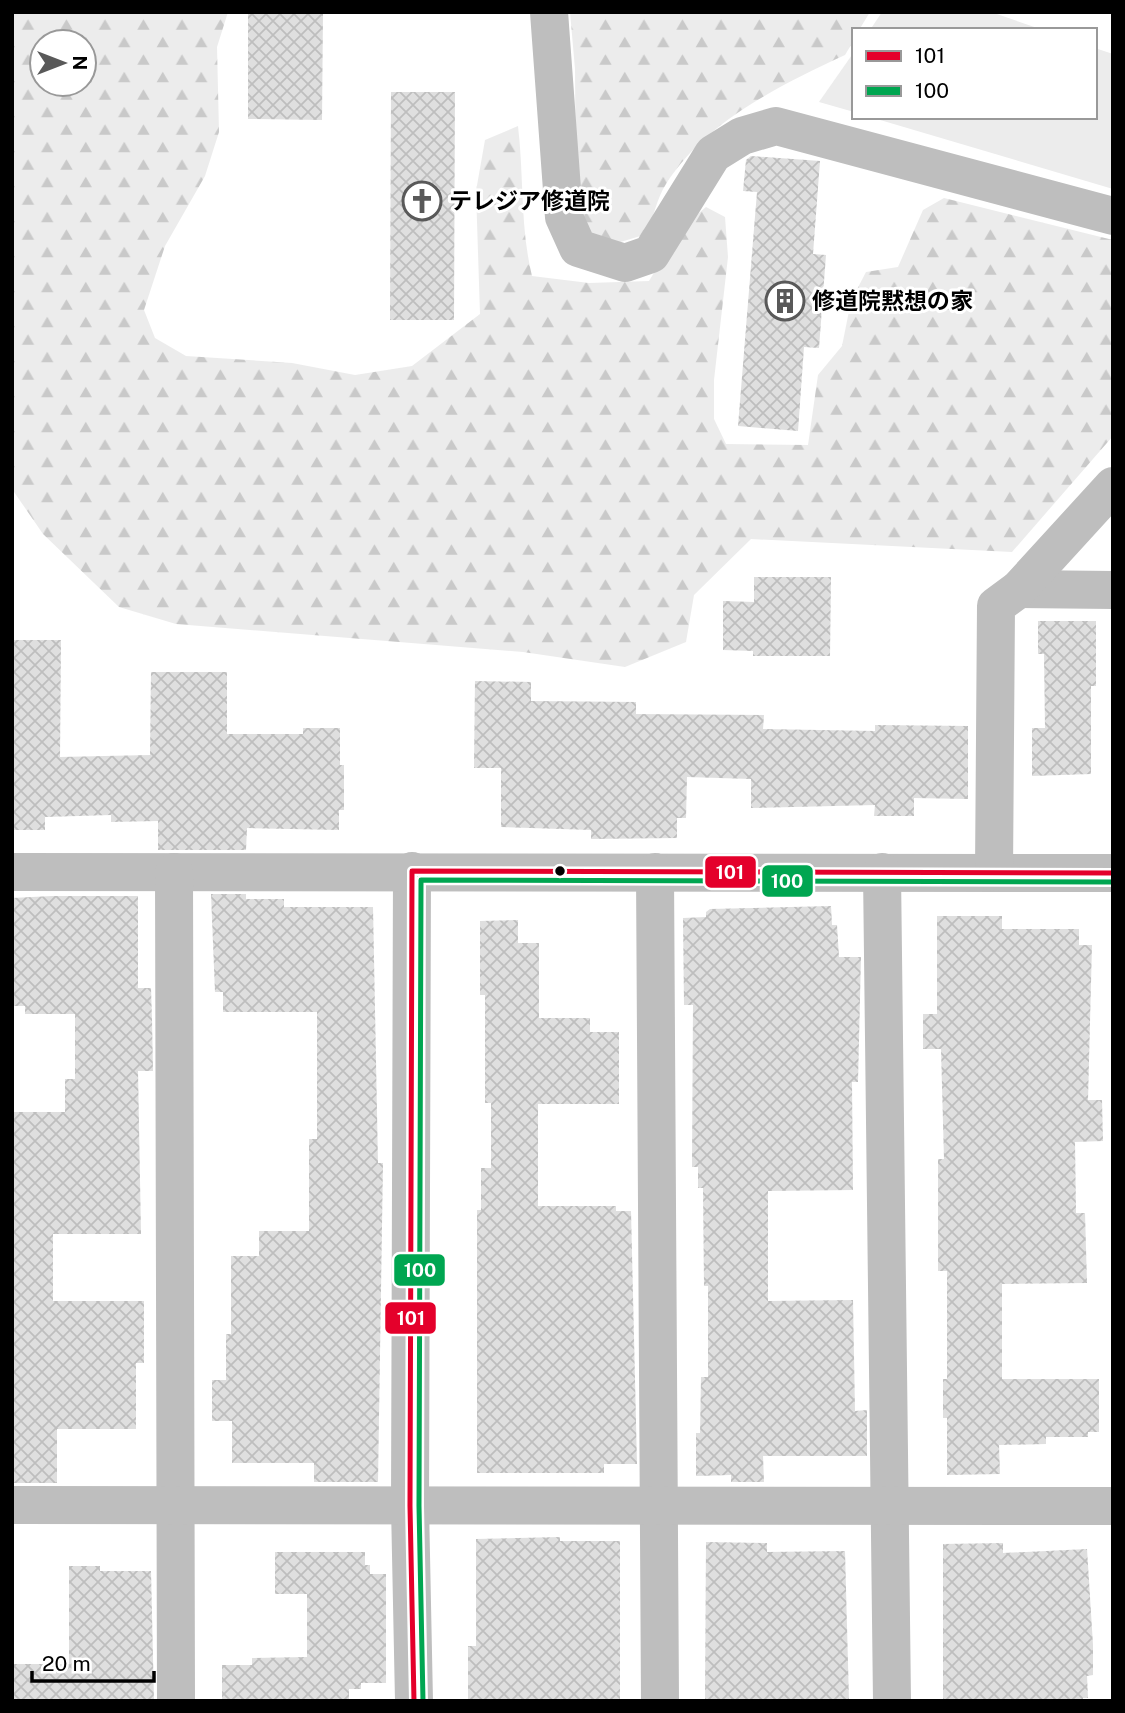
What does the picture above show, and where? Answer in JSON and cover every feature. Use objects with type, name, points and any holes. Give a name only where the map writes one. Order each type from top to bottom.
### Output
[{"type":"street","points":[[549,12],[564,217],[578,248],[625,263],[651,254],[713,154],[742,136],[776,126],[1113,216]]},
{"type":"street","points":[[994,873],[996,606],[1019,589],[1113,486]]},
{"type":"street","points":[[1019,589],[1113,590]]},
{"type":"street","points":[[412,871],[410,1506],[414,1701]]},
{"type":"street","points":[[12,872],[1113,873]]},
{"type":"street","points":[[174,872],[176,1701]]},
{"type":"street","points":[[655,872],[660,1701]]},
{"type":"street","points":[[882,873],[892,1701]]},
{"type":"street","points":[[12,1505],[1113,1506]]},
{"type":"green space","points":[[12,12],[228,12],[217,47],[219,132],[205,176],[165,246],[144,310],[155,338],[186,356],[292,363],[355,375],[412,366],[480,314],[476,191],[485,140],[518,126],[524,220],[532,276],[589,283],[649,281],[681,228],[706,207],[725,217],[728,257],[714,380],[714,419],[726,444],[808,445],[818,375],[842,346],[851,301],[866,272],[898,267],[923,210],[944,198],[1113,240],[1113,436],[1012,552],[751,539],[694,595],[686,642],[625,667],[523,652],[176,624],[119,607],[43,534],[12,489]]},
{"type":"green space","points":[[570,12],[870,12],[860,28],[852,28],[852,43],[845,55],[770,93],[723,124],[702,142],[682,162],[666,184],[647,234],[604,247],[576,222],[575,69]]},
{"type":"green space","points":[[882,12],[991,12],[1037,28],[871,28]]},
{"type":"green space","points":[[1097,49],[1113,54],[1113,189],[877,119],[1097,119]]},
{"type":"green space","points":[[852,55],[852,111],[819,102]]},
{"type":"building","points":[[248,12],[323,12],[322,120],[248,119]]},
{"type":"building","points":[[391,92],[455,92],[454,320],[390,320]]},
{"type":"building","name":"修道院黙想の家","points":[[751,156],[820,161],[813,254],[826,255],[819,348],[804,347],[798,431],[738,426],[757,192],[743,191],[746,160]]},
{"type":"building","points":[[754,577],[831,577],[830,656],[753,656],[753,651],[723,650],[723,601],[754,602]]},
{"type":"building","points":[[1038,621],[1096,621],[1096,686],[1091,686],[1091,774],[1032,776],[1032,728],[1045,728],[1044,654],[1038,654]]},
{"type":"building","points":[[12,640],[61,640],[60,757],[150,755],[151,672],[227,672],[227,734],[303,734],[303,728],[340,728],[340,765],[344,765],[344,810],[339,810],[339,830],[247,828],[246,850],[158,850],[158,821],[111,822],[111,815],[45,817],[45,830],[12,830]]},
{"type":"building","points":[[475,681],[531,682],[531,701],[636,702],[636,714],[764,715],[763,729],[875,731],[875,725],[968,726],[968,799],[914,798],[914,816],[874,816],[875,805],[751,808],[751,779],[687,777],[686,818],[677,818],[677,838],[591,839],[591,830],[501,827],[501,768],[474,768]]},
{"type":"building","points":[[211,894],[246,894],[246,899],[284,899],[284,907],[373,907],[378,1163],[383,1163],[378,1482],[314,1482],[314,1463],[232,1463],[232,1421],[212,1421],[212,1380],[226,1380],[226,1334],[231,1334],[231,1256],[259,1256],[259,1231],[309,1231],[309,1139],[317,1139],[317,1012],[223,1012],[223,992],[215,992]]},
{"type":"building","points":[[138,896],[138,988],[151,988],[153,1071],[138,1071],[141,1234],[53,1234],[53,1301],[144,1301],[144,1363],[136,1363],[136,1429],[57,1429],[57,1483],[12,1483],[12,1112],[65,1112],[65,1079],[75,1079],[75,1014],[25,1014],[25,1006],[12,1006],[12,898]]},
{"type":"building","points":[[831,906],[832,925],[837,925],[839,957],[861,957],[858,1082],[852,1082],[853,1190],[768,1191],[768,1301],[853,1300],[855,1411],[867,1410],[867,1456],[763,1456],[764,1482],[731,1482],[731,1475],[696,1476],[696,1433],[700,1433],[701,1377],[708,1377],[708,1286],[704,1286],[703,1188],[698,1188],[698,1167],[692,1167],[693,1005],[684,1005],[683,918],[706,917],[706,912],[710,909]]},
{"type":"building","points":[[937,916],[1002,916],[1002,929],[1079,929],[1079,945],[1092,945],[1088,1100],[1102,1100],[1103,1141],[1075,1142],[1076,1213],[1085,1213],[1087,1283],[1002,1284],[1002,1379],[1099,1379],[1099,1432],[1088,1432],[1088,1437],[1046,1437],[1046,1444],[999,1445],[1000,1474],[947,1475],[947,1418],[943,1418],[943,1379],[947,1379],[947,1271],[938,1271],[938,1159],[944,1159],[941,1049],[923,1049],[923,1014],[937,1014]]},
{"type":"building","points":[[518,920],[518,943],[539,943],[539,1018],[590,1018],[590,1032],[619,1032],[619,1104],[538,1104],[538,1206],[616,1206],[616,1211],[631,1211],[637,1464],[604,1464],[604,1473],[477,1473],[477,1210],[481,1210],[481,1168],[491,1168],[491,1103],[485,1103],[485,995],[480,995],[480,921]]},
{"type":"building","points":[[560,1537],[560,1541],[620,1541],[620,1701],[468,1701],[468,1646],[476,1646],[476,1539]]},
{"type":"building","points":[[706,1542],[767,1543],[767,1552],[845,1551],[849,1701],[705,1701]]},
{"type":"building","points":[[1003,1543],[1003,1553],[1087,1549],[1093,1675],[1087,1676],[1088,1698],[1083,1698],[1083,1701],[943,1701],[943,1544]]},
{"type":"building","points":[[275,1552],[365,1552],[365,1565],[370,1565],[370,1574],[386,1574],[386,1683],[361,1683],[361,1689],[349,1689],[349,1701],[222,1701],[222,1665],[252,1665],[252,1658],[307,1657],[307,1594],[275,1594]]},
{"type":"building","points":[[69,1566],[100,1566],[100,1571],[151,1571],[154,1701],[12,1701],[12,1664],[69,1664]]},
{"type":"transit line","name":"101","points":[[414,1701],[410,1506],[412,871],[1113,873]]},
{"type":"transit line","name":"100","points":[[423,1701],[419,1506],[421,880],[1113,882]]},
{"type":"place","name":"テレジア修道院","points":[[422,201]]},
{"type":"place","name":"修道院黙想の家","points":[[785,301]]}]
